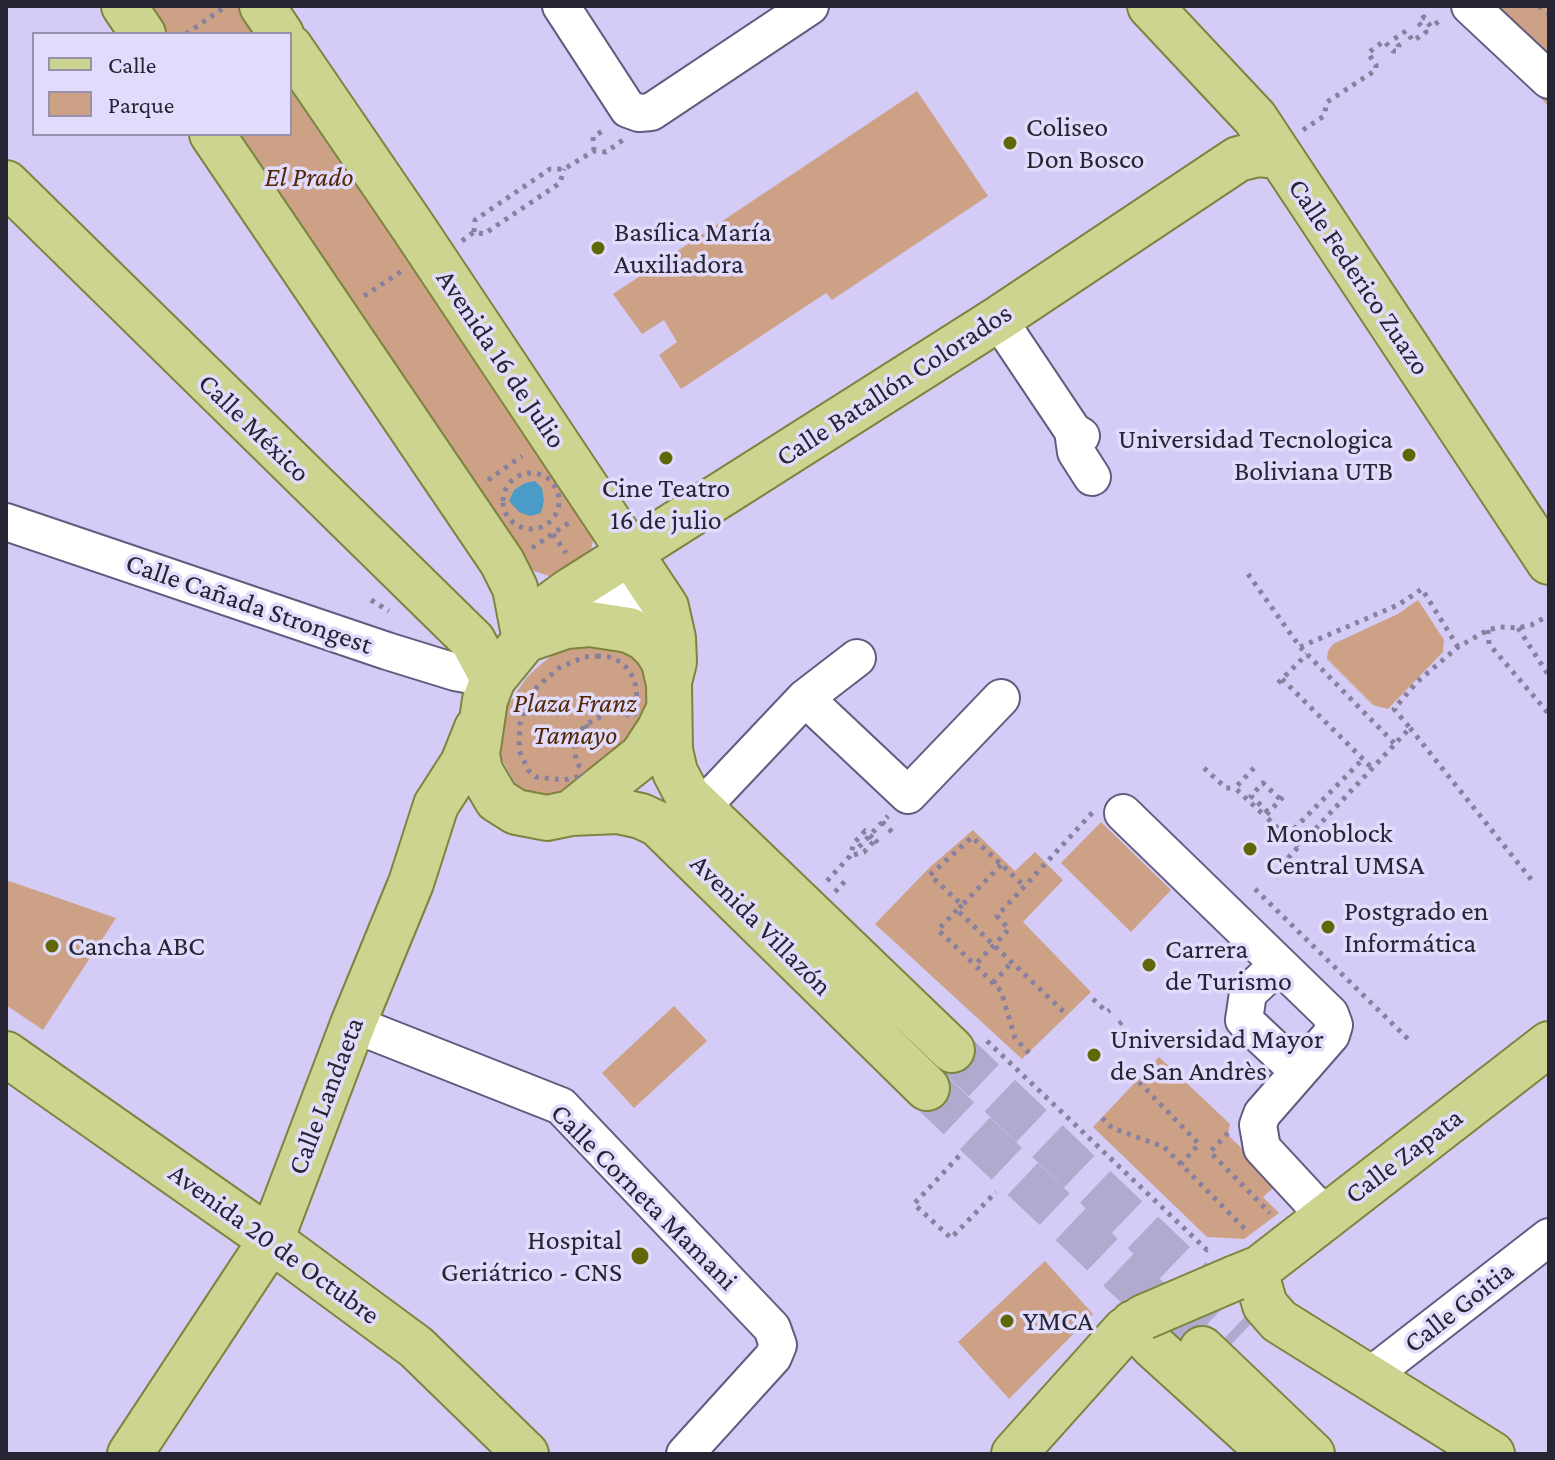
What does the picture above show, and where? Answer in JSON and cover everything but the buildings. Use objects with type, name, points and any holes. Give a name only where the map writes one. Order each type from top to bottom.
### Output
[{"type":"main road","points":[[124,6],[142,32]]},
{"type":"main road","points":[[262,6],[280,32]]},
{"type":"main road","name":"Calle Federico Zuazo","points":[[1150,6],[1255,118],[1288,145],[1549,562]]},
{"type":"main road","name":"Avenida 16 de Julio","points":[[292,50],[413,227],[625,568],[666,607],[674,650],[669,696]]},
{"type":"main road","points":[[213,136],[502,562],[515,588],[525,640],[477,754],[480,771],[497,800],[516,812],[547,818],[571,813],[642,756],[659,730],[669,696],[664,662],[645,638],[629,630],[590,624],[566,626],[525,640]]},
{"type":"main road","name":"Calle Batallón Colorados","points":[[525,640],[538,614],[568,592],[625,568],[1238,159],[1288,145]]},
{"type":"main road","name":"Calle México","points":[[6,183],[473,641],[498,707]]},
{"type":"main road","name":"Avenida Villazón","points":[[669,696],[670,750],[675,772],[687,795],[952,1050]]},
{"type":"main road","name":"Calle Landaeta","points":[[130,1454],[271,1240],[353,1024],[411,883],[436,805],[498,707]]},
{"type":"main road","name":"Avenida Villazón","points":[[571,813],[618,811],[658,824],[927,1088]]},
{"type":"main road","name":"Calle Zapata","points":[[1138,1320],[1248,1273],[1549,1044]]},
{"type":"main road","name":"Avenida 20 de Octubre","points":[[6,1054],[271,1240],[416,1347],[526,1454]]},
{"type":"main road","points":[[1248,1273],[1258,1281],[1270,1313],[1279,1321],[1492,1454]]},
{"type":"main road","points":[[1014,1454],[1138,1320],[1153,1346],[1272,1454]]},
{"type":"main road","points":[[1245,1330],[1274,1352],[1445,1454]]},
{"type":"main road","points":[[1202,1349],[1312,1454]]},
{"type":"street","points":[[561,6],[628,109],[639,113],[651,112],[810,6]]},
{"type":"street","points":[[1470,6],[1549,80]]},
{"type":"street","points":[[998,319],[1077,434],[1076,452],[1092,477]]},
{"type":"street","name":"Calle Cañada Strongest","points":[[6,522],[455,672],[498,707]]},
{"type":"street","points":[[701,808],[805,698],[857,658]]},
{"type":"street","points":[[805,698],[908,795],[1001,698]]},
{"type":"street","points":[[1112,813],[1330,1014],[1334,1025],[1331,1035],[1262,1114],[1258,1125],[1262,1148],[1325,1216]]},
{"type":"street","points":[[1278,965],[1248,993],[1244,1020],[1298,1071]]},
{"type":"street","name":"Calle Corneta Mamani","points":[[353,1024],[561,1106],[772,1328],[778,1345],[773,1357],[685,1454]]},
{"type":"street","name":"Calle Goitia","points":[[1370,1376],[1549,1237]]},
{"type":"street","points":[[472,1404],[493,1454]]},
{"type":"path","points":[[189,32],[222,9],[220,6]]},
{"type":"path","points":[[1539,6],[1549,14]]},
{"type":"path","points":[[1288,145],[1324,116],[1327,102],[1376,70],[1368,53],[1384,41],[1393,51],[1398,51],[1399,46],[1394,39],[1406,31],[1413,41],[1426,32],[1418,22],[1424,17],[1431,27],[1443,19],[1435,7]]},
{"type":"path","points":[[594,151],[593,137],[606,128]]},
{"type":"path","points":[[474,232],[475,220],[550,169],[564,169],[594,151],[606,152],[616,145]]},
{"type":"path","points":[[450,249],[474,232],[484,234],[560,183],[564,169]]},
{"type":"path","points":[[360,299],[404,270]]},
{"type":"path","points":[[485,482],[530,451]]},
{"type":"path","points":[[524,473],[542,474],[550,479],[560,494],[558,512],[546,526],[537,529],[519,526],[505,512],[504,492],[515,477],[524,473]]},
{"type":"path","points":[[530,550],[553,534],[569,559]]},
{"type":"path","points":[[1248,574],[1300,647],[1395,744]]},
{"type":"path","points":[[1300,647],[1398,605],[1422,589],[1458,647]]},
{"type":"path","points":[[371,600],[386,610]]},
{"type":"path","points":[[1534,883],[1394,709],[1417,682],[1458,647],[1488,630],[1518,628],[1544,618]]},
{"type":"path","points":[[1518,628],[1549,676]]},
{"type":"path","points":[[1488,630],[1489,644],[1549,716]]},
{"type":"path","points":[[1307,654],[1280,681],[1372,768]]},
{"type":"path","points":[[584,657],[609,657],[621,662],[635,682],[637,697],[634,717],[619,712],[607,713],[585,725],[575,748],[576,761],[585,775],[548,780],[536,777],[528,770],[498,707],[529,697],[559,668],[584,657]]},
{"type":"path","points":[[1288,858],[1410,728]]},
{"type":"path","points":[[1287,836],[1363,759]]},
{"type":"path","points":[[1204,768],[1226,788],[1235,788],[1266,814]]},
{"type":"path","points":[[1235,788],[1254,768]]},
{"type":"path","points":[[1266,814],[1282,798],[1263,783],[1251,796],[1266,814],[1298,847]]},
{"type":"path","points":[[975,965],[1009,929],[997,916],[1024,886],[1095,810],[1112,813]]},
{"type":"path","points":[[882,822],[894,834]]},
{"type":"path","points":[[823,884],[850,856],[854,843],[865,831],[881,846]]},
{"type":"path","points":[[1024,886],[972,837],[930,875],[994,945],[1065,1013]]},
{"type":"path","points":[[859,847],[871,839]]},
{"type":"path","points":[[850,856],[864,852],[871,839]]},
{"type":"path","points":[[1001,865],[938,930],[1001,991],[1015,1038],[1029,1053]]},
{"type":"path","points":[[838,889],[848,878]]},
{"type":"path","points":[[1255,889],[1409,1040]]},
{"type":"path","points":[[993,983],[1012,962]]},
{"type":"path","points":[[1093,999],[1107,1012],[1110,1010]]},
{"type":"path","points":[[1376,1024],[1384,1016]]},
{"type":"path","points":[[1102,1118],[1112,1128],[1164,1147],[1246,1230],[1271,1213],[1139,1082]]},
{"type":"path","points":[[1210,1152],[1221,1140]]},
{"type":"path","points":[[1181,1164],[1199,1144]]},
{"type":"path","points":[[959,1156],[914,1204],[951,1238],[996,1192]]},
{"type":"green space","points":[[144,6],[242,6],[260,32],[162,32]]},
{"type":"green space","points":[[1456,6],[1549,6],[1549,107],[1500,52]]},
{"type":"green space","name":"El Prado","points":[[292,80],[594,537],[589,557],[552,577],[534,571],[523,563],[233,136],[292,136]]},
{"type":"green space","points":[[917,91],[988,196],[832,300],[826,293],[681,389],[659,355],[677,342],[664,320],[642,334],[613,294]]},
{"type":"green space","points":[[1418,600],[1444,640],[1443,652],[1388,709],[1373,705],[1327,659],[1328,651],[1333,644],[1398,614]]},
{"type":"green space","name":"Plaza Franz Tamayo","points":[[585,643],[631,651],[647,674],[648,713],[641,733],[561,795],[527,791],[515,783],[501,758],[502,724],[508,705],[527,677],[540,665],[554,654]]},
{"type":"green space","points":[[1101,822],[1171,890],[1131,932],[1061,863]]},
{"type":"green space","points":[[973,830],[1015,871],[1035,852],[1063,880],[1023,922],[1091,992],[1022,1059],[875,924],[929,868]]},
{"type":"green space","name":"Cancha ABC","points":[[9,881],[116,918],[43,1030],[6,1005],[6,885]]},
{"type":"green space","points":[[674,1006],[707,1041],[634,1108],[602,1073]]},
{"type":"green space","points":[[1159,1057],[1230,1124],[1228,1135],[1278,1184],[1263,1197],[1279,1213],[1244,1239],[1207,1237],[1093,1127]]},
{"type":"green space","points":[[1045,1261],[1093,1314],[1009,1399],[958,1342]]},
{"type":"water","points":[[535,481],[542,488],[544,501],[541,513],[530,516],[519,512],[509,501],[514,490]]},
{"type":"tunnel","points":[[952,1050],[1245,1330]]},
{"type":"tunnel","points":[[927,1088],[1202,1349]]},
{"type":"place","name":"Coliseo Don Bosco","points":[[1010,143]]},
{"type":"place","name":"Basílica María Auxiliadora","points":[[598,248]]},
{"type":"place","name":"Universidad Tecnologica Boliviana UTB","points":[[1409,455]]},
{"type":"place","name":"Cine Teatro 16 de julio","points":[[666,458]]},
{"type":"place","name":"Monoblock Central UMSA","points":[[1250,849]]},
{"type":"place","name":"Postgrado en Informática","points":[[1328,927]]},
{"type":"place","name":"Cancha ABC","points":[[52,946]]},
{"type":"place","name":"Carrera de Turismo","points":[[1149,965]]},
{"type":"place","name":"Universidad Mayor de San Andrès","points":[[1094,1055]]},
{"type":"place","name":"Hospital Geriátrico - CNS","points":[[640,1256]]},
{"type":"place","name":"YMCA","points":[[1007,1321]]}]
